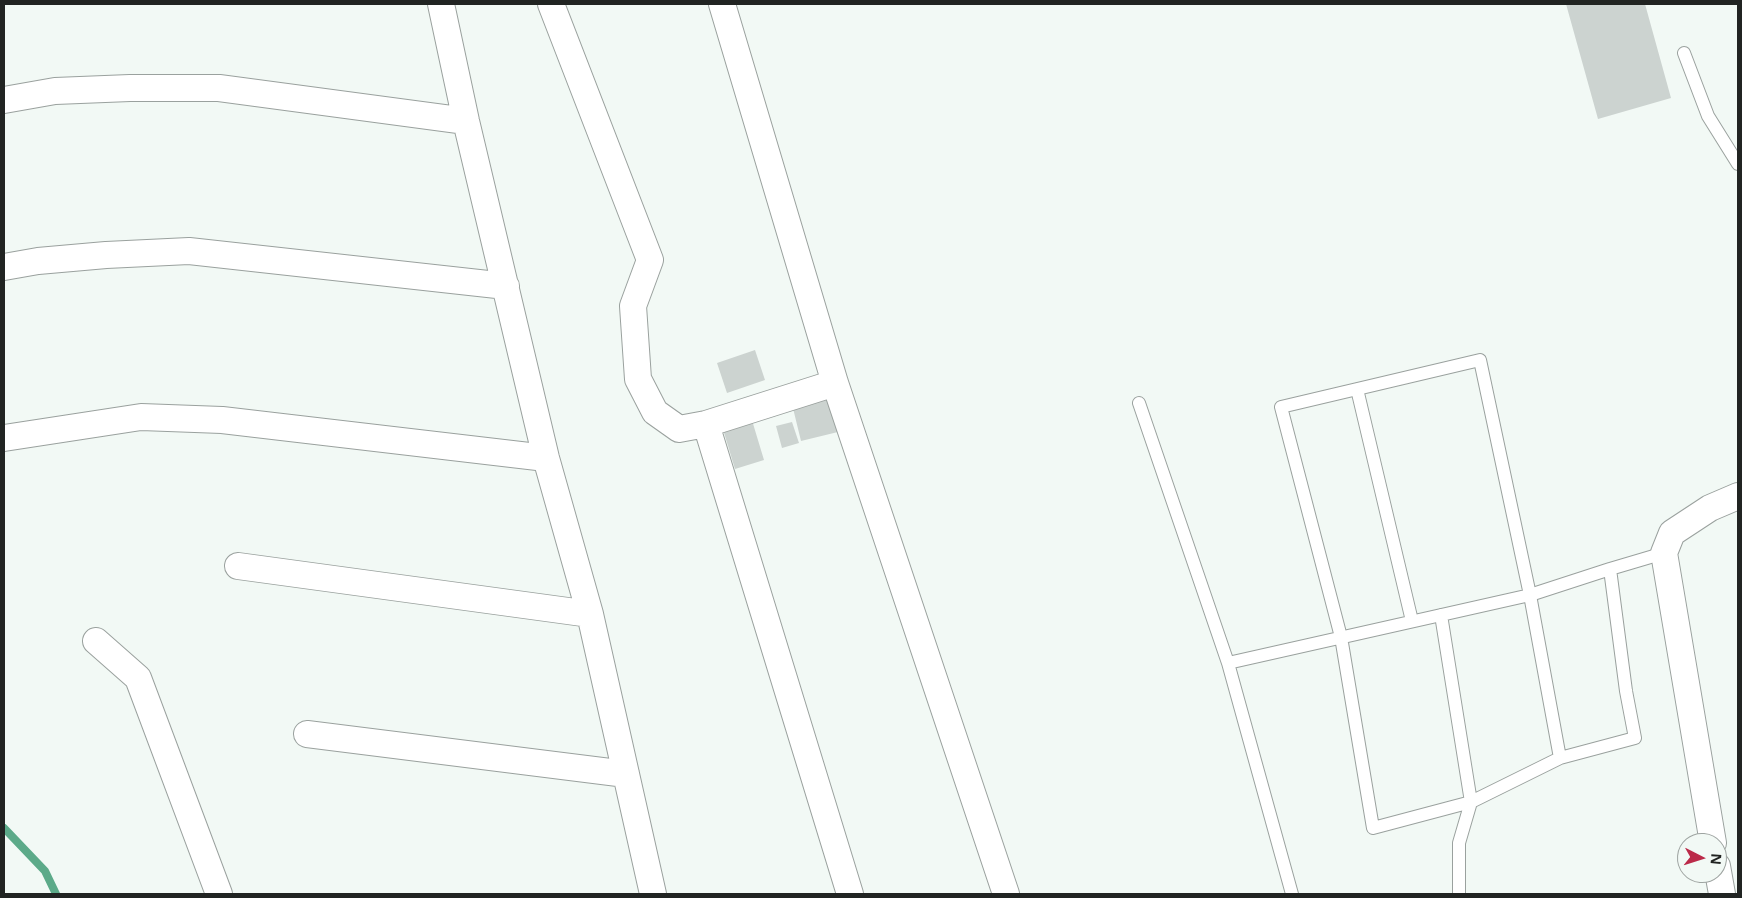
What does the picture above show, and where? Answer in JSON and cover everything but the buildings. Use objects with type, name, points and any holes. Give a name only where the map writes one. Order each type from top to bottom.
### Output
[{"type":"street","points":[[442,4],[466,121],[546,458],[590,614],[653,894]]},
{"type":"street","points":[[551,4],[650,260],[633,306],[638,379],[655,412],[679,429],[706,424],[835,382]]},
{"type":"street","points":[[722,4],[835,382],[1006,894]]},
{"type":"street","points":[[4,100],[55,91],[130,88],[219,88],[466,121]]},
{"type":"street","points":[[4,267],[38,261],[106,255],[189,251],[506,286]]},
{"type":"street","points":[[4,438],[141,417],[213,420],[546,458]]},
{"type":"street","points":[[706,424],[850,894]]},
{"type":"street","points":[[1711,833],[1664,553],[1672,533],[1710,508],[1738,496]]},
{"type":"street","points":[[238,566],[590,614]]},
{"type":"street","points":[[96,642],[138,678],[219,894]]},
{"type":"street","points":[[307,734],[626,774]]},
{"type":"lane","points":[[1684,53],[1708,116],[1738,164]]},
{"type":"lane","points":[[1560,758],[1530,595],[1480,360],[1281,407],[1341,636],[1373,828],[1471,802],[1560,758],[1634,738],[1610,569]]},
{"type":"lane","points":[[1357,389],[1412,621]]},
{"type":"lane","points":[[1139,403],[1228,662],[1292,894]]},
{"type":"lane","points":[[1228,662],[1530,595],[1664,553]]},
{"type":"lane","points":[[1440,615],[1471,802],[1459,843],[1459,894]]},
{"type":"waterway","points":[[4,828],[45,871],[56,894]]}]
